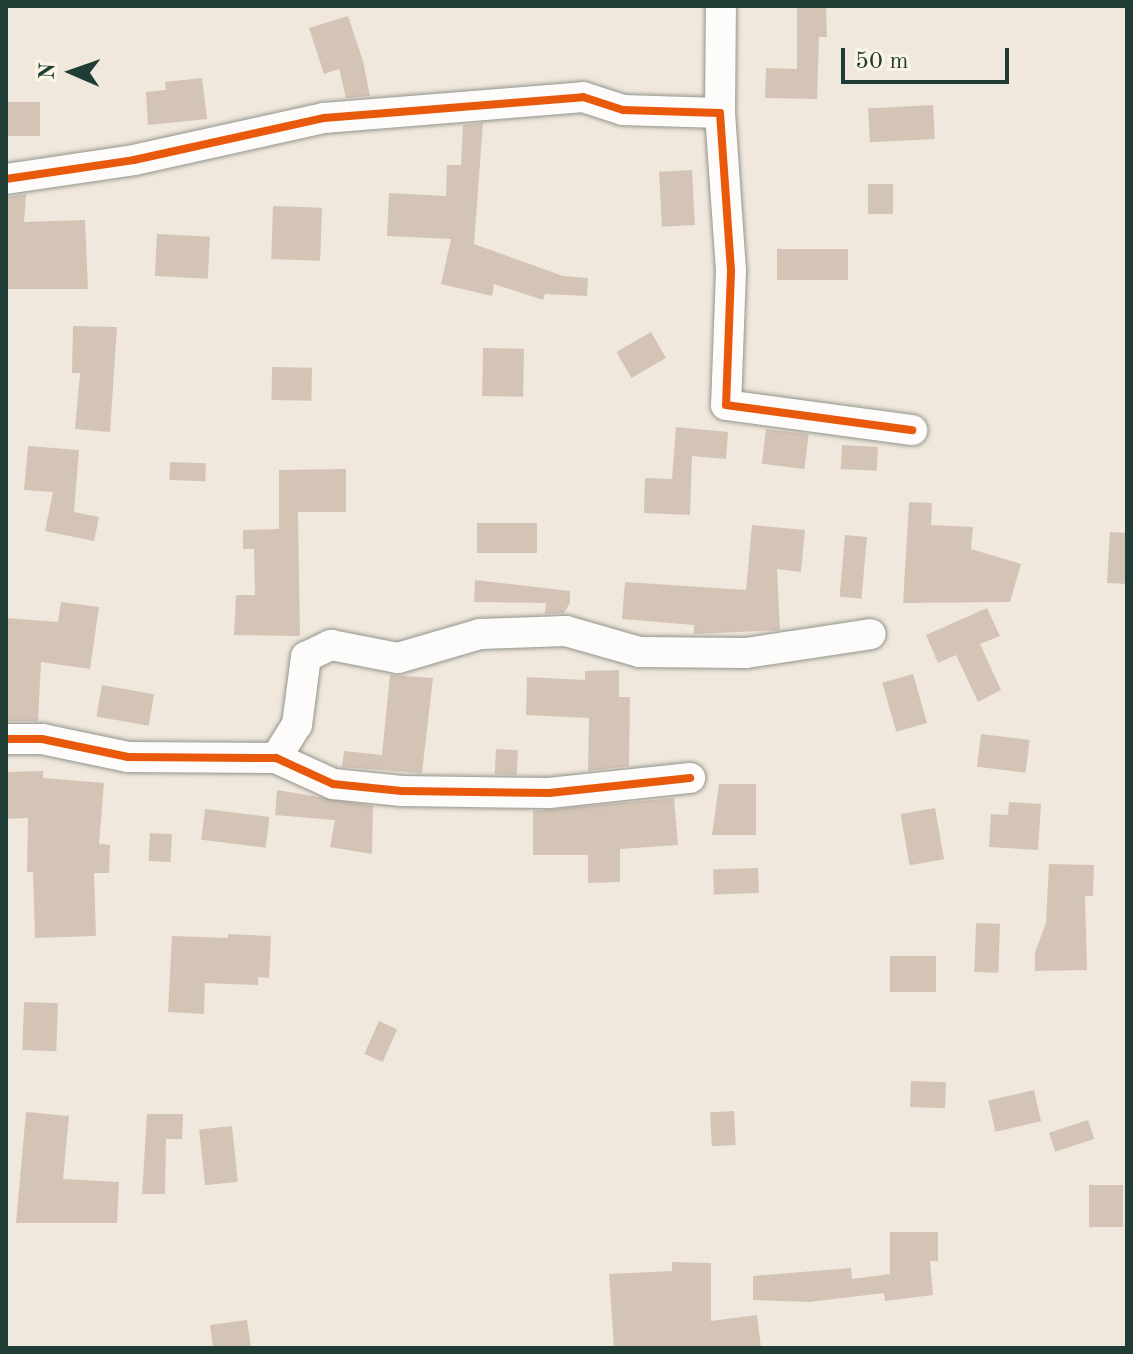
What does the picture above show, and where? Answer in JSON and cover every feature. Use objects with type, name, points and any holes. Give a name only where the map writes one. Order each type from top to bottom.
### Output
[{"type":"street","points":[[721,6],[720,113],[731,271],[726,405],[912,430]]},
{"type":"street","points":[[6,179],[134,160],[324,118],[583,97],[623,110],[720,113]]},
{"type":"street","points":[[276,758],[297,725],[306,657],[331,645],[398,658],[480,634],[566,631],[639,652],[746,653],[871,634]]},
{"type":"street","points":[[6,739],[42,739],[128,757],[276,758],[333,784],[402,791],[549,793],[690,778]]},
{"type":"building","points":[[797,6],[826,6],[827,37],[819,37],[817,99],[765,98],[766,68],[797,69]]},
{"type":"building","points":[[348,16],[363,61],[370,96],[346,98],[339,69],[324,74],[309,28]]},
{"type":"building","points":[[202,78],[207,119],[148,125],[146,92],[166,90],[165,82]]},
{"type":"building","points":[[6,102],[40,102],[40,136],[6,136]]},
{"type":"building","points":[[933,105],[935,139],[870,142],[868,108]]},
{"type":"building","points":[[483,123],[474,244],[563,276],[588,278],[587,296],[545,294],[543,300],[494,284],[492,296],[441,284],[451,239],[387,236],[389,193],[446,196],[447,165],[461,165],[463,125]]},
{"type":"building","points":[[692,170],[695,225],[662,227],[659,172]]},
{"type":"building","points":[[868,184],[893,184],[893,214],[868,214]]},
{"type":"building","points":[[26,194],[24,222],[85,220],[88,289],[6,289],[6,197]]},
{"type":"building","points":[[273,206],[322,208],[320,261],[271,259]]},
{"type":"building","points":[[157,234],[210,237],[208,279],[155,276]]},
{"type":"building","points":[[777,249],[848,249],[848,280],[777,280]]},
{"type":"building","points":[[73,326],[117,327],[110,432],[75,429],[80,373],[72,373]]},
{"type":"building","points":[[651,332],[666,358],[631,378],[616,352]]},
{"type":"building","points":[[483,348],[524,349],[523,397],[482,396]]},
{"type":"building","points":[[272,367],[312,368],[311,401],[271,400]]},
{"type":"building","points":[[676,427],[728,432],[726,459],[692,456],[690,515],[644,513],[645,478],[672,479]]},
{"type":"building","points":[[766,429],[809,434],[804,469],[762,464]]},
{"type":"building","points":[[842,445],[878,447],[877,471],[841,469]]},
{"type":"building","points":[[28,446],[79,450],[74,512],[99,517],[94,541],[45,531],[53,492],[24,490]]},
{"type":"building","points":[[170,462],[206,463],[205,481],[169,480]]},
{"type":"building","points":[[346,469],[346,512],[298,512],[300,636],[234,635],[236,595],[255,595],[254,549],[243,549],[243,530],[279,529],[279,470]]},
{"type":"building","points":[[909,502],[932,503],[931,525],[973,527],[971,549],[1021,564],[1010,602],[903,603]]},
{"type":"building","points":[[477,523],[537,523],[537,553],[477,553]]},
{"type":"building","points":[[752,525],[805,530],[801,572],[777,569],[780,630],[694,634],[694,625],[622,619],[625,582],[746,590]]},
{"type":"building","points":[[1110,532],[1127,533],[1127,584],[1107,583]]},
{"type":"building","points":[[845,535],[867,537],[862,599],[840,597]]},
{"type":"building","points":[[475,580],[570,591],[570,603],[564,613],[545,614],[546,603],[474,602]]},
{"type":"building","points":[[61,602],[99,607],[90,669],[41,662],[38,721],[6,721],[6,618],[58,622]]},
{"type":"building","points":[[987,608],[1000,636],[980,644],[1001,690],[978,702],[956,655],[938,663],[926,635]]},
{"type":"building","points":[[619,670],[619,697],[630,697],[629,766],[588,771],[589,718],[526,715],[527,677],[585,680],[585,671]]},
{"type":"building","points":[[913,674],[927,723],[896,732],[882,683]]},
{"type":"building","points":[[390,675],[433,678],[422,773],[342,767],[344,751],[382,755]]},
{"type":"building","points":[[102,685],[154,694],[149,726],[96,717]]},
{"type":"building","points":[[981,734],[1030,740],[1026,773],[977,767]]},
{"type":"building","points":[[496,749],[518,750],[517,775],[495,774]]},
{"type":"building","points":[[43,771],[43,778],[104,783],[99,844],[110,845],[109,873],[94,873],[96,936],[35,938],[33,872],[27,872],[28,818],[6,819],[6,772]]},
{"type":"building","points":[[719,784],[756,784],[756,835],[712,835]]},
{"type":"building","points":[[277,790],[373,806],[372,854],[330,847],[335,820],[275,815]]},
{"type":"building","points":[[674,798],[678,845],[620,849],[620,882],[588,883],[588,855],[533,855],[533,811]]},
{"type":"building","points":[[1009,802],[1041,804],[1038,850],[989,847],[991,814],[1008,815]]},
{"type":"building","points":[[935,808],[944,859],[910,865],[901,814]]},
{"type":"building","points":[[205,809],[270,817],[266,848],[201,840]]},
{"type":"building","points":[[150,833],[172,834],[171,862],[149,861]]},
{"type":"building","points":[[1049,864],[1094,865],[1093,896],[1085,896],[1087,970],[1035,971],[1035,952],[1046,923]]},
{"type":"building","points":[[758,868],[759,893],[714,895],[713,870]]},
{"type":"building","points":[[976,923],[1000,924],[998,973],[974,972]]},
{"type":"building","points":[[228,934],[271,936],[269,978],[258,977],[258,985],[205,983],[204,1014],[168,1012],[172,936],[228,938]]},
{"type":"building","points":[[890,956],[936,956],[936,992],[890,992]]},
{"type":"building","points":[[24,1002],[58,1003],[56,1051],[22,1050]]},
{"type":"building","points":[[379,1021],[397,1029],[383,1062],[364,1054]]},
{"type":"building","points":[[911,1081],[946,1082],[945,1108],[910,1107]]},
{"type":"building","points":[[1034,1090],[1041,1121],[995,1132],[988,1101]]},
{"type":"building","points":[[734,1111],[736,1145],[712,1146],[710,1112]]},
{"type":"building","points":[[26,1112],[69,1116],[63,1179],[119,1182],[117,1223],[16,1223]]},
{"type":"building","points":[[147,1114],[183,1114],[182,1139],[166,1139],[165,1194],[142,1194]]},
{"type":"building","points":[[1088,1120],[1094,1139],[1055,1152],[1049,1133]]},
{"type":"building","points":[[232,1126],[238,1182],[205,1185],[199,1129]]},
{"type":"building","points":[[1089,1185],[1123,1185],[1123,1227],[1089,1227]]},
{"type":"building","points":[[890,1232],[938,1232],[938,1261],[930,1261],[933,1295],[885,1301],[884,1293],[809,1302],[753,1300],[753,1276],[851,1268],[852,1279],[890,1274]]},
{"type":"building","points":[[672,1262],[711,1263],[711,1321],[757,1315],[761,1348],[614,1348],[609,1274],[672,1271]]},
{"type":"building","points":[[247,1320],[251,1348],[213,1348],[210,1325]]},
{"type":"cycle path","points":[[6,179],[134,160],[324,118],[583,97],[623,110],[720,113],[731,271],[726,405],[912,430]]},
{"type":"cycle path","points":[[6,739],[42,739],[128,757],[276,758],[333,784],[402,791],[549,793],[690,778]]}]
